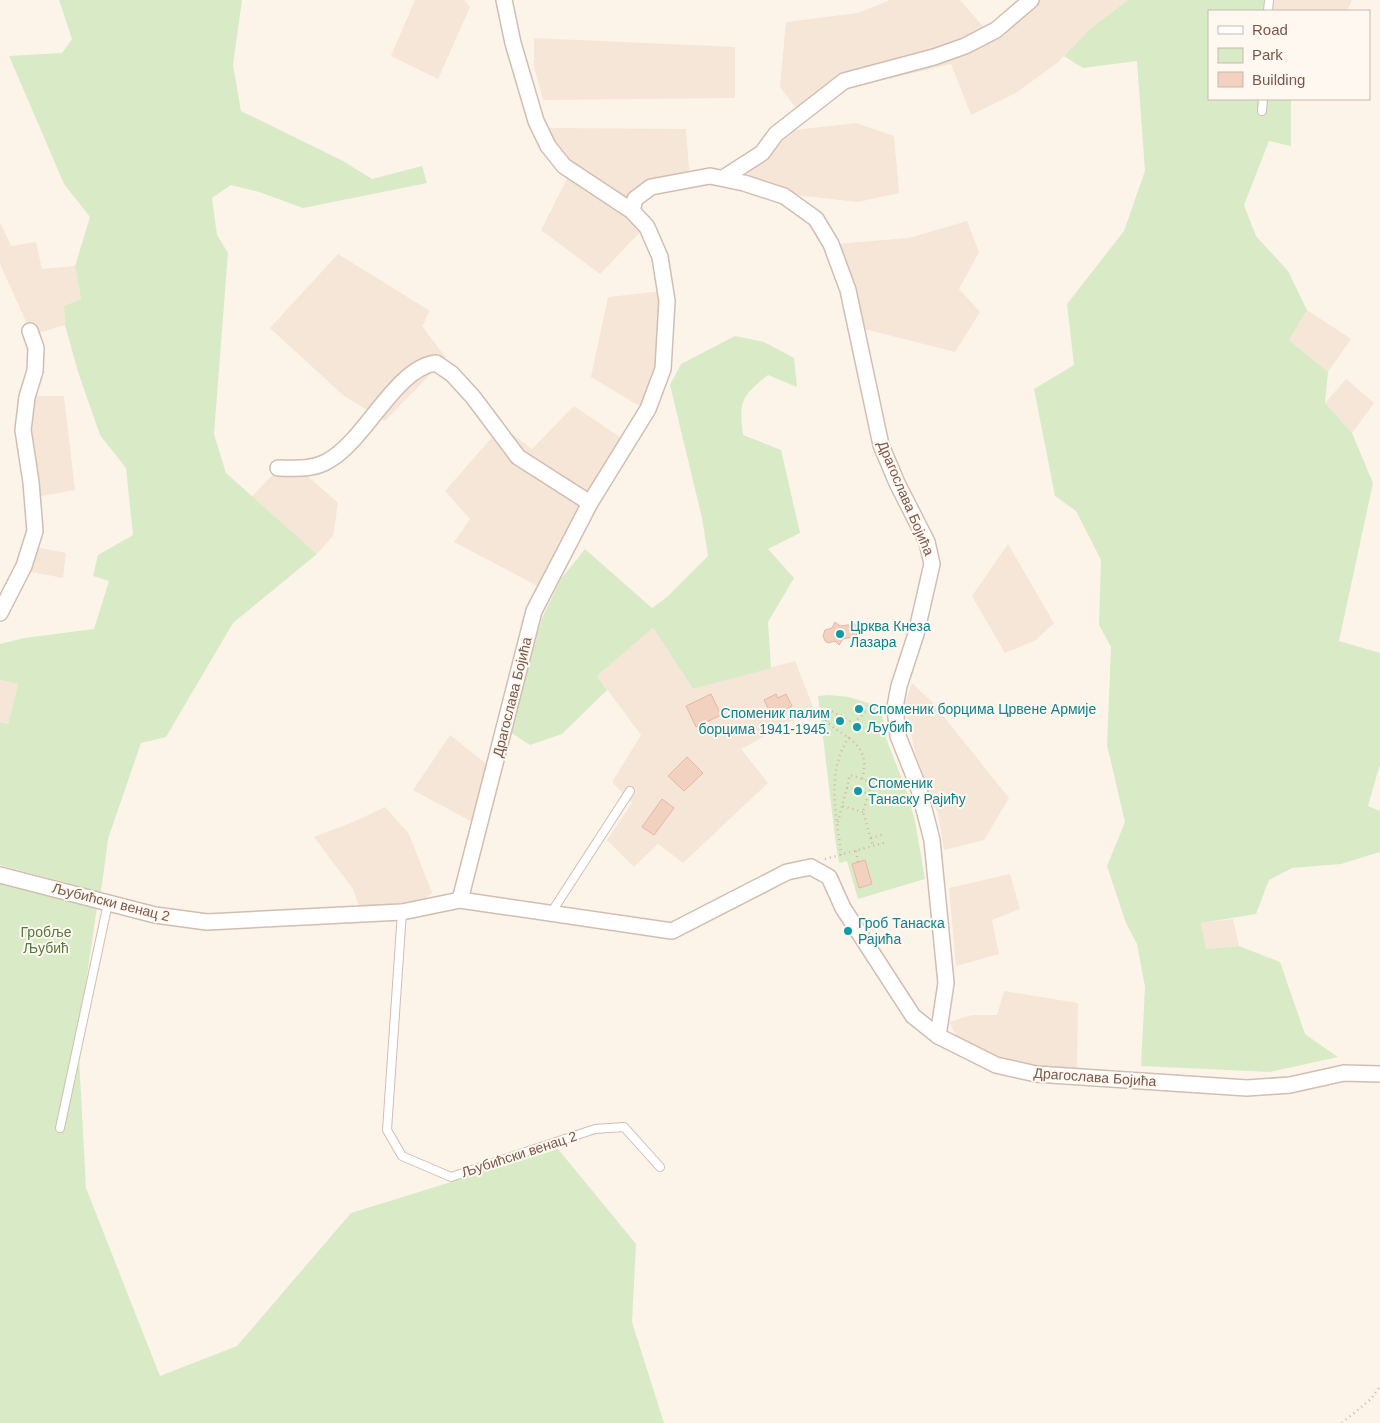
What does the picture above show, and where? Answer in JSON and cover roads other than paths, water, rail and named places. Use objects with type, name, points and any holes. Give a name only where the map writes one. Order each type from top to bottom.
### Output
[{"type":"street","name":"Драгослава Бојића","points":[[460,900],[534,611],[590,504],[648,409],[663,370],[667,301],[660,257],[647,227],[632,211],[564,166],[548,146],[536,121],[515,52],[504,0]]},
{"type":"street","points":[[723,178],[762,153],[776,134],[844,81],[934,57],[965,46],[996,30],[1031,0]]},
{"type":"street","name":"Драгослава Бојића","points":[[632,211],[634,199],[651,187],[710,176],[723,178],[784,196],[816,219],[831,244],[848,290],[881,445],[897,483],[927,542],[932,564],[916,634],[899,686],[895,715],[898,736],[918,786],[932,840],[946,983],[938,1036],[996,1065],[1036,1074],[1247,1088],[1290,1085],[1344,1072],[1380,1074]]},
{"type":"street","points":[[0,613],[24,566],[35,532],[31,482],[23,430],[27,397],[35,371],[36,348],[30,330]]},
{"type":"street","points":[[278,468],[313,467],[332,459],[413,372],[436,363],[452,374],[473,397],[518,457],[590,504]]},
{"type":"street","name":"Љубићски венац 2","points":[[0,875],[155,915],[207,922],[402,912],[460,900],[672,931],[787,872],[811,868],[829,877],[843,908],[913,1016],[938,1036]]},
{"type":"lane","points":[[1262,111],[1263,100]]},
{"type":"lane","points":[[551,913],[630,791]]},
{"type":"lane","points":[[60,1128],[108,903]]},
{"type":"lane","name":"Љубићски венац 2","points":[[402,912],[387,1130],[402,1156],[451,1177],[595,1129],[624,1127],[660,1167]]},
{"type":"place","name":"Црква Кнеза Лазара","points":[[840,634]]},
{"type":"place","name":"Споменик борцима Црвене Армије","points":[[859,709]]},
{"type":"place","name":"Споменик палим борцима 1941-1945.","points":[[840,721]]},
{"type":"place","name":"Љубић","points":[[857,727]]},
{"type":"place","name":"Споменик Танаску Рајићу","points":[[858,791]]},
{"type":"place","name":"Гроб Танаска Рајића","points":[[848,931]]},
{"type":"park label","name":"Гробље Љубић","points":[[46,940]]}]
